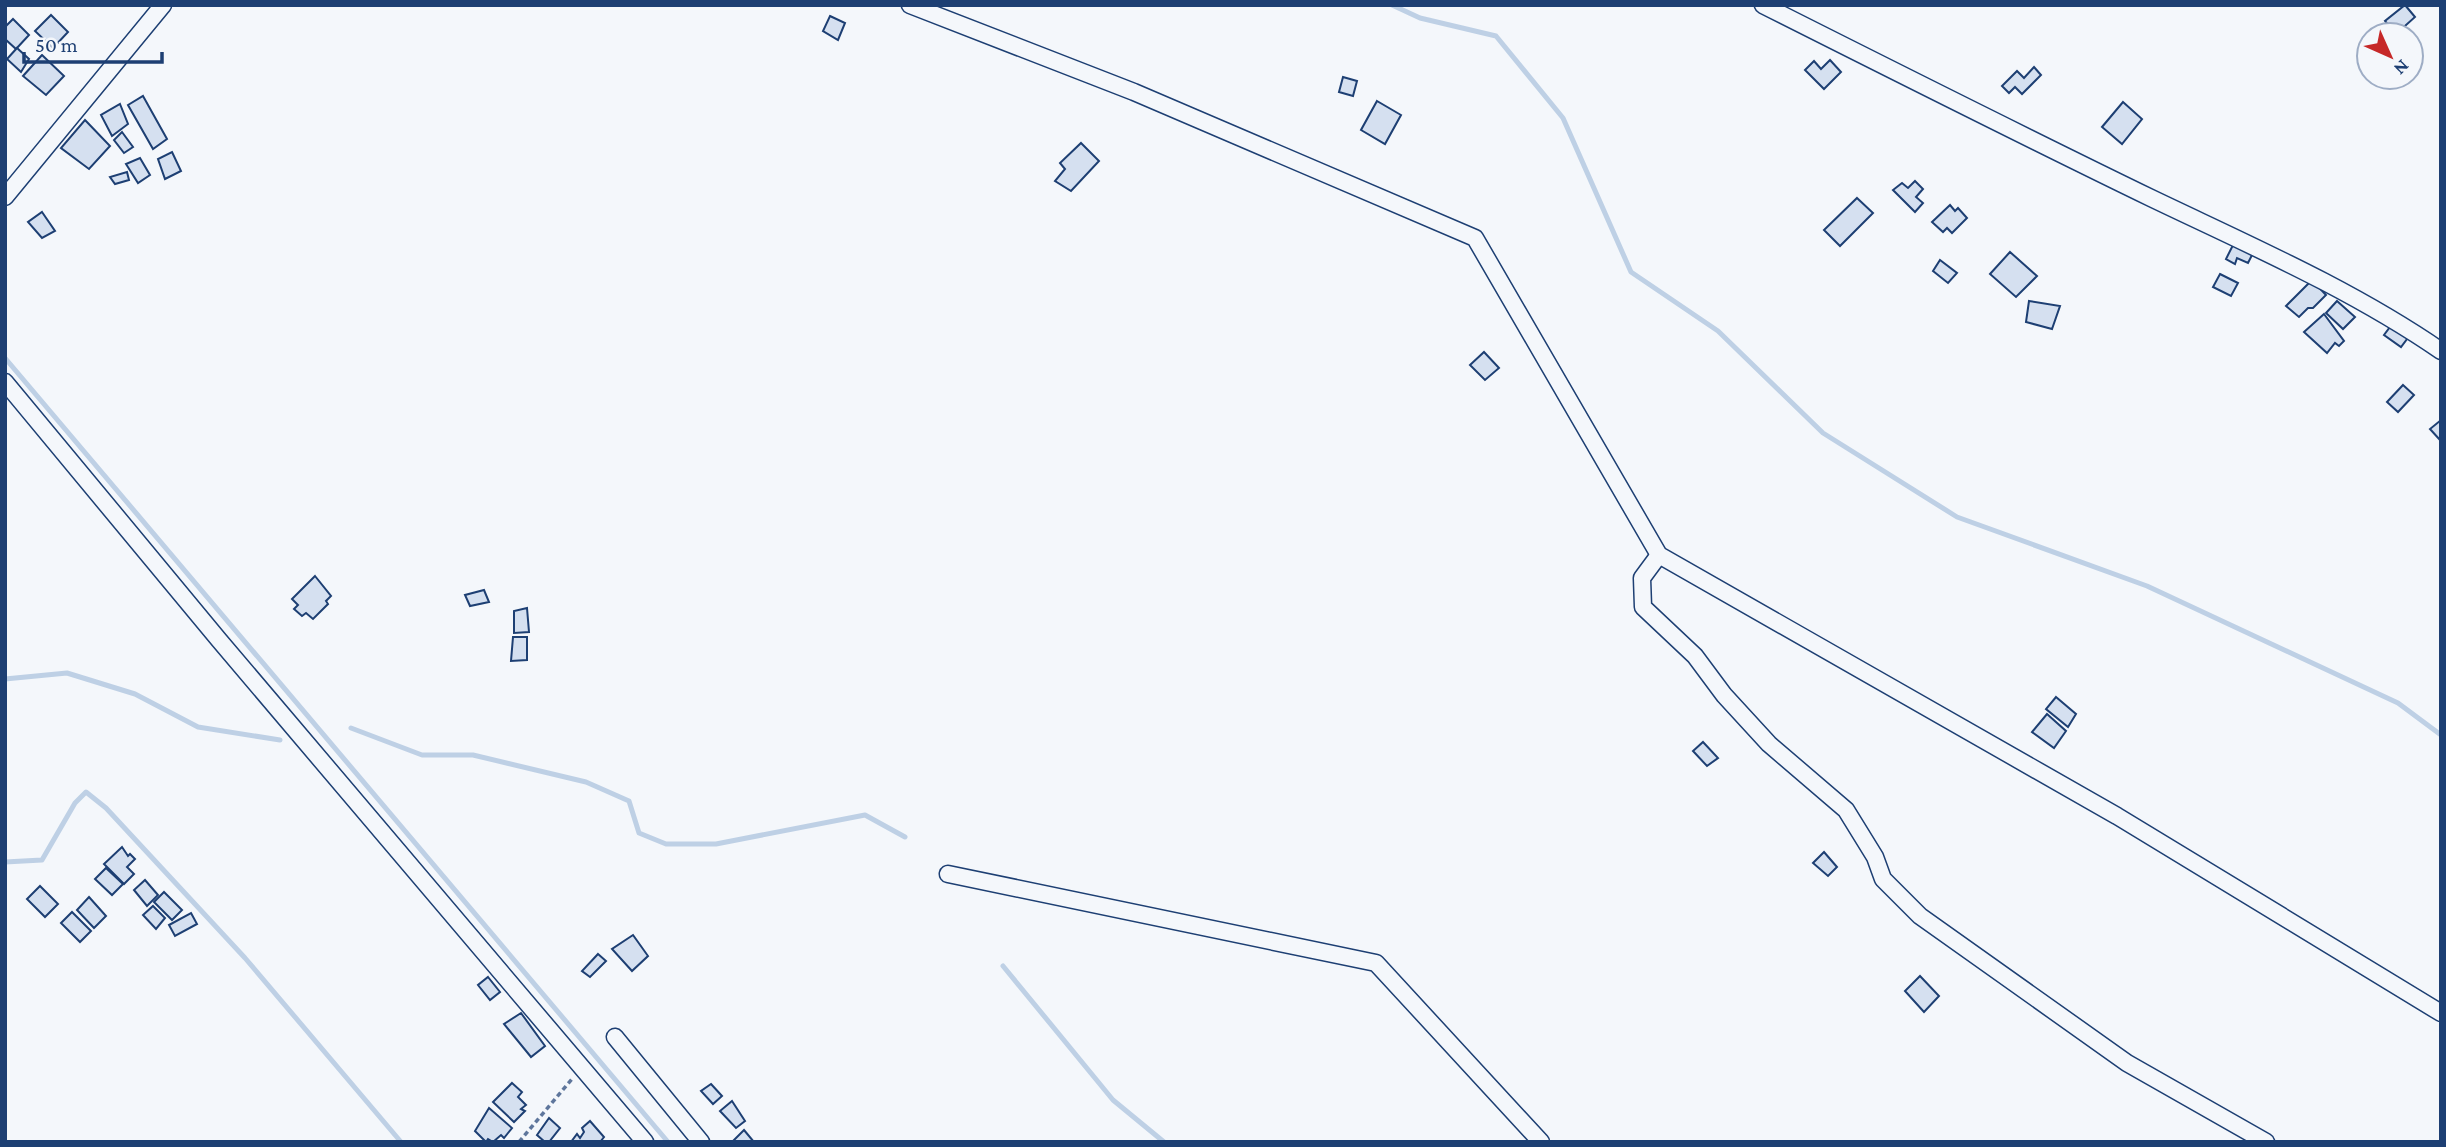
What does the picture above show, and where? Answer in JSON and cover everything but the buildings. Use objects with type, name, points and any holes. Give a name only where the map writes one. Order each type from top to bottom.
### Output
[{"type":"street","points":[[5,197],[163,5]]},
{"type":"street","points":[[910,5],[1134,92],[1475,238],[1659,555],[2117,816],[2441,1013]]},
{"type":"street","points":[[1763,5],[1982,116],[2305,272],[2404,325],[2441,351]]},
{"type":"street","points":[[5,382],[645,1142]]},
{"type":"street","points":[[1659,555],[1643,578],[1643,607],[1695,656],[1724,695],[1769,744],[1846,810],[1875,857],[1883,879],[1920,916],[2127,1063],[2266,1142]]},
{"type":"street","points":[[948,874],[1376,963],[1541,1142]]},
{"type":"street","points":[[615,1037],[701,1142]]},
{"type":"path","points":[[519,1142],[582,1068]]},
{"type":"waterway","points":[[1392,5],[1420,18],[1496,36],[1563,118],[1631,272],[1718,331],[1823,433],[1957,517],[2147,586],[2398,703],[2441,735]]},
{"type":"waterway","points":[[5,358],[668,1142]]},
{"type":"waterway","points":[[5,679],[67,673],[135,694],[198,727],[280,740]]},
{"type":"waterway","points":[[351,728],[422,755],[473,755],[586,782],[629,801],[639,833],[666,844],[716,844],[865,815],[905,837]]},
{"type":"waterway","points":[[5,862],[42,860],[75,803],[86,792],[106,808],[245,958],[401,1142]]},
{"type":"waterway","points":[[1003,966],[1113,1100],[1164,1142]]}]
